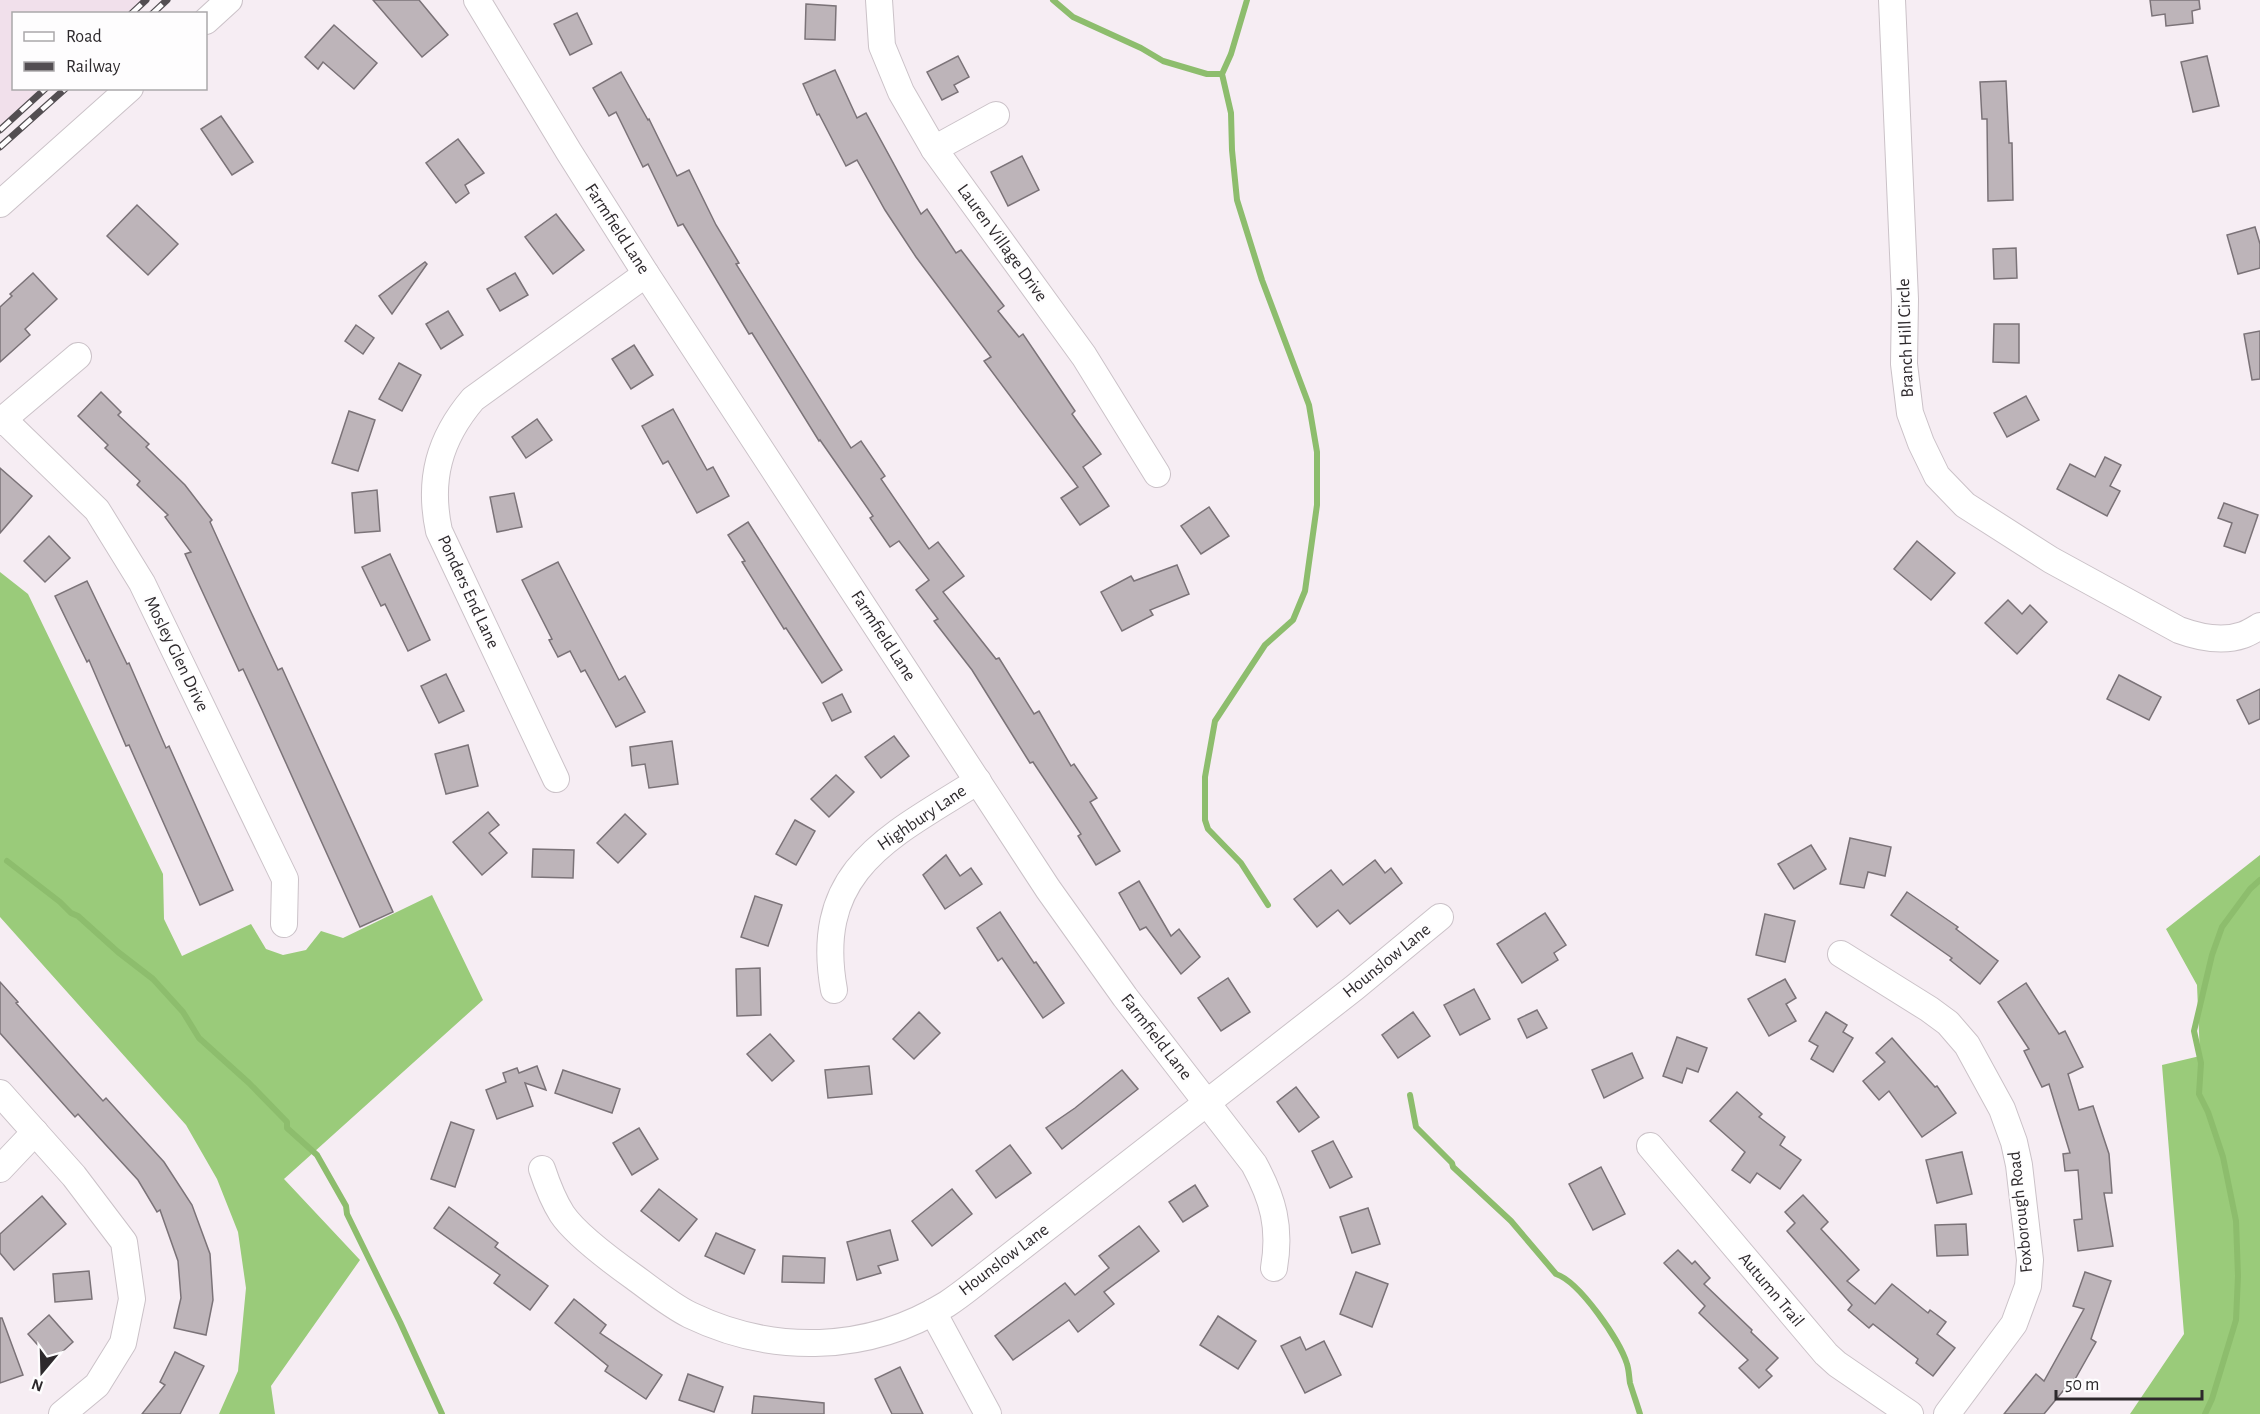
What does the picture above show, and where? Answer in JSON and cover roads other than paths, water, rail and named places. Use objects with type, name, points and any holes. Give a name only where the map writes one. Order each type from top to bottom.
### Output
[{"type":"street","points":[[207,20],[229,0]]},
{"type":"street","name":"Farmfield Lane","points":[[477,0],[646,274],[978,782],[1092,952],[1243,1148],[1262,1179],[1277,1224],[1274,1268]]},
{"type":"street","name":"Lauren Village Drive","points":[[879,0],[882,46],[901,92],[934,149],[1084,356],[1157,474]]},
{"type":"street","name":"Branch Hill Circle","points":[[1892,0],[1905,299],[1906,397],[1921,443],[1937,477],[1965,505],[2051,560],[2179,630],[2216,638],[2229,638],[2243,635],[2260,626]]},
{"type":"street","points":[[0,204],[128,90]]},
{"type":"street","points":[[934,149],[996,114]]},
{"type":"street","name":"Ponders End Lane","points":[[556,779],[439,531],[434,507],[434,482],[443,447],[456,422],[473,399],[646,274]]},
{"type":"street","points":[[1,421],[78,356]]},
{"type":"street","name":"Mosley Glen Drive","points":[[1,421],[97,510],[142,583],[285,879],[284,924]]},
{"type":"street","name":"Highbury Lane","points":[[834,990],[830,970],[831,928],[848,882],[867,858],[889,837],[978,782]]},
{"type":"street","name":"Hounslow Lane","points":[[542,1169],[561,1213],[571,1226],[626,1272],[691,1316],[727,1330],[760,1339],[792,1344],[825,1343],[859,1338],[896,1328],[933,1312],[987,1274],[1354,988],[1440,917]]},
{"type":"street","name":"Foxborough Road","points":[[1841,954],[1948,1023],[1967,1046],[2002,1109],[2014,1142],[2019,1165],[2030,1260],[2028,1286],[2020,1312],[2011,1330],[1947,1414]]},
{"type":"street","points":[[0,1093],[74,1176],[124,1242],[132,1299],[123,1343],[97,1385],[62,1414]]},
{"type":"street","points":[[0,1169],[35,1132]]},
{"type":"street","name":"Autumn Trail","points":[[1650,1146],[1826,1354],[1910,1414]]},
{"type":"street","points":[[933,1312],[988,1414]]},
{"type":"waterway","points":[[1053,0],[1073,17],[1141,48],[1163,61],[1207,74],[1222,74]]},
{"type":"waterway","points":[[1247,0],[1231,54],[1222,74],[1231,113],[1237,200],[1262,280],[1309,405],[1317,452],[1317,505],[1305,591],[1293,620],[1265,645],[1215,721],[1205,777],[1205,820],[1208,829],[1241,863],[1268,905]]},
{"type":"waterway","points":[[7,861],[71,913],[78,916],[118,952],[153,979],[183,1012],[199,1038],[249,1083],[287,1122],[287,1128],[317,1155],[346,1206],[347,1214],[442,1414]]},
{"type":"waterway","points":[[2205,1414],[2212,1399],[2236,1320],[2238,1276],[2236,1221],[2223,1157],[2208,1112],[2199,1094],[2201,1063],[2194,1031],[2212,955],[2222,927],[2250,889],[2260,880]]},
{"type":"waterway","points":[[1410,1095],[1416,1127],[1452,1163],[1453,1167],[1511,1221],[1556,1274],[1576,1288],[1598,1313],[1616,1341],[1628,1366],[1630,1383],[1640,1414]]},
{"type":"railway","points":[[133,12],[146,0]]},
{"type":"railway","points":[[154,12],[167,0]]},
{"type":"railway","points":[[0,130],[44,90]]},
{"type":"railway","points":[[0,147],[64,90]]}]
